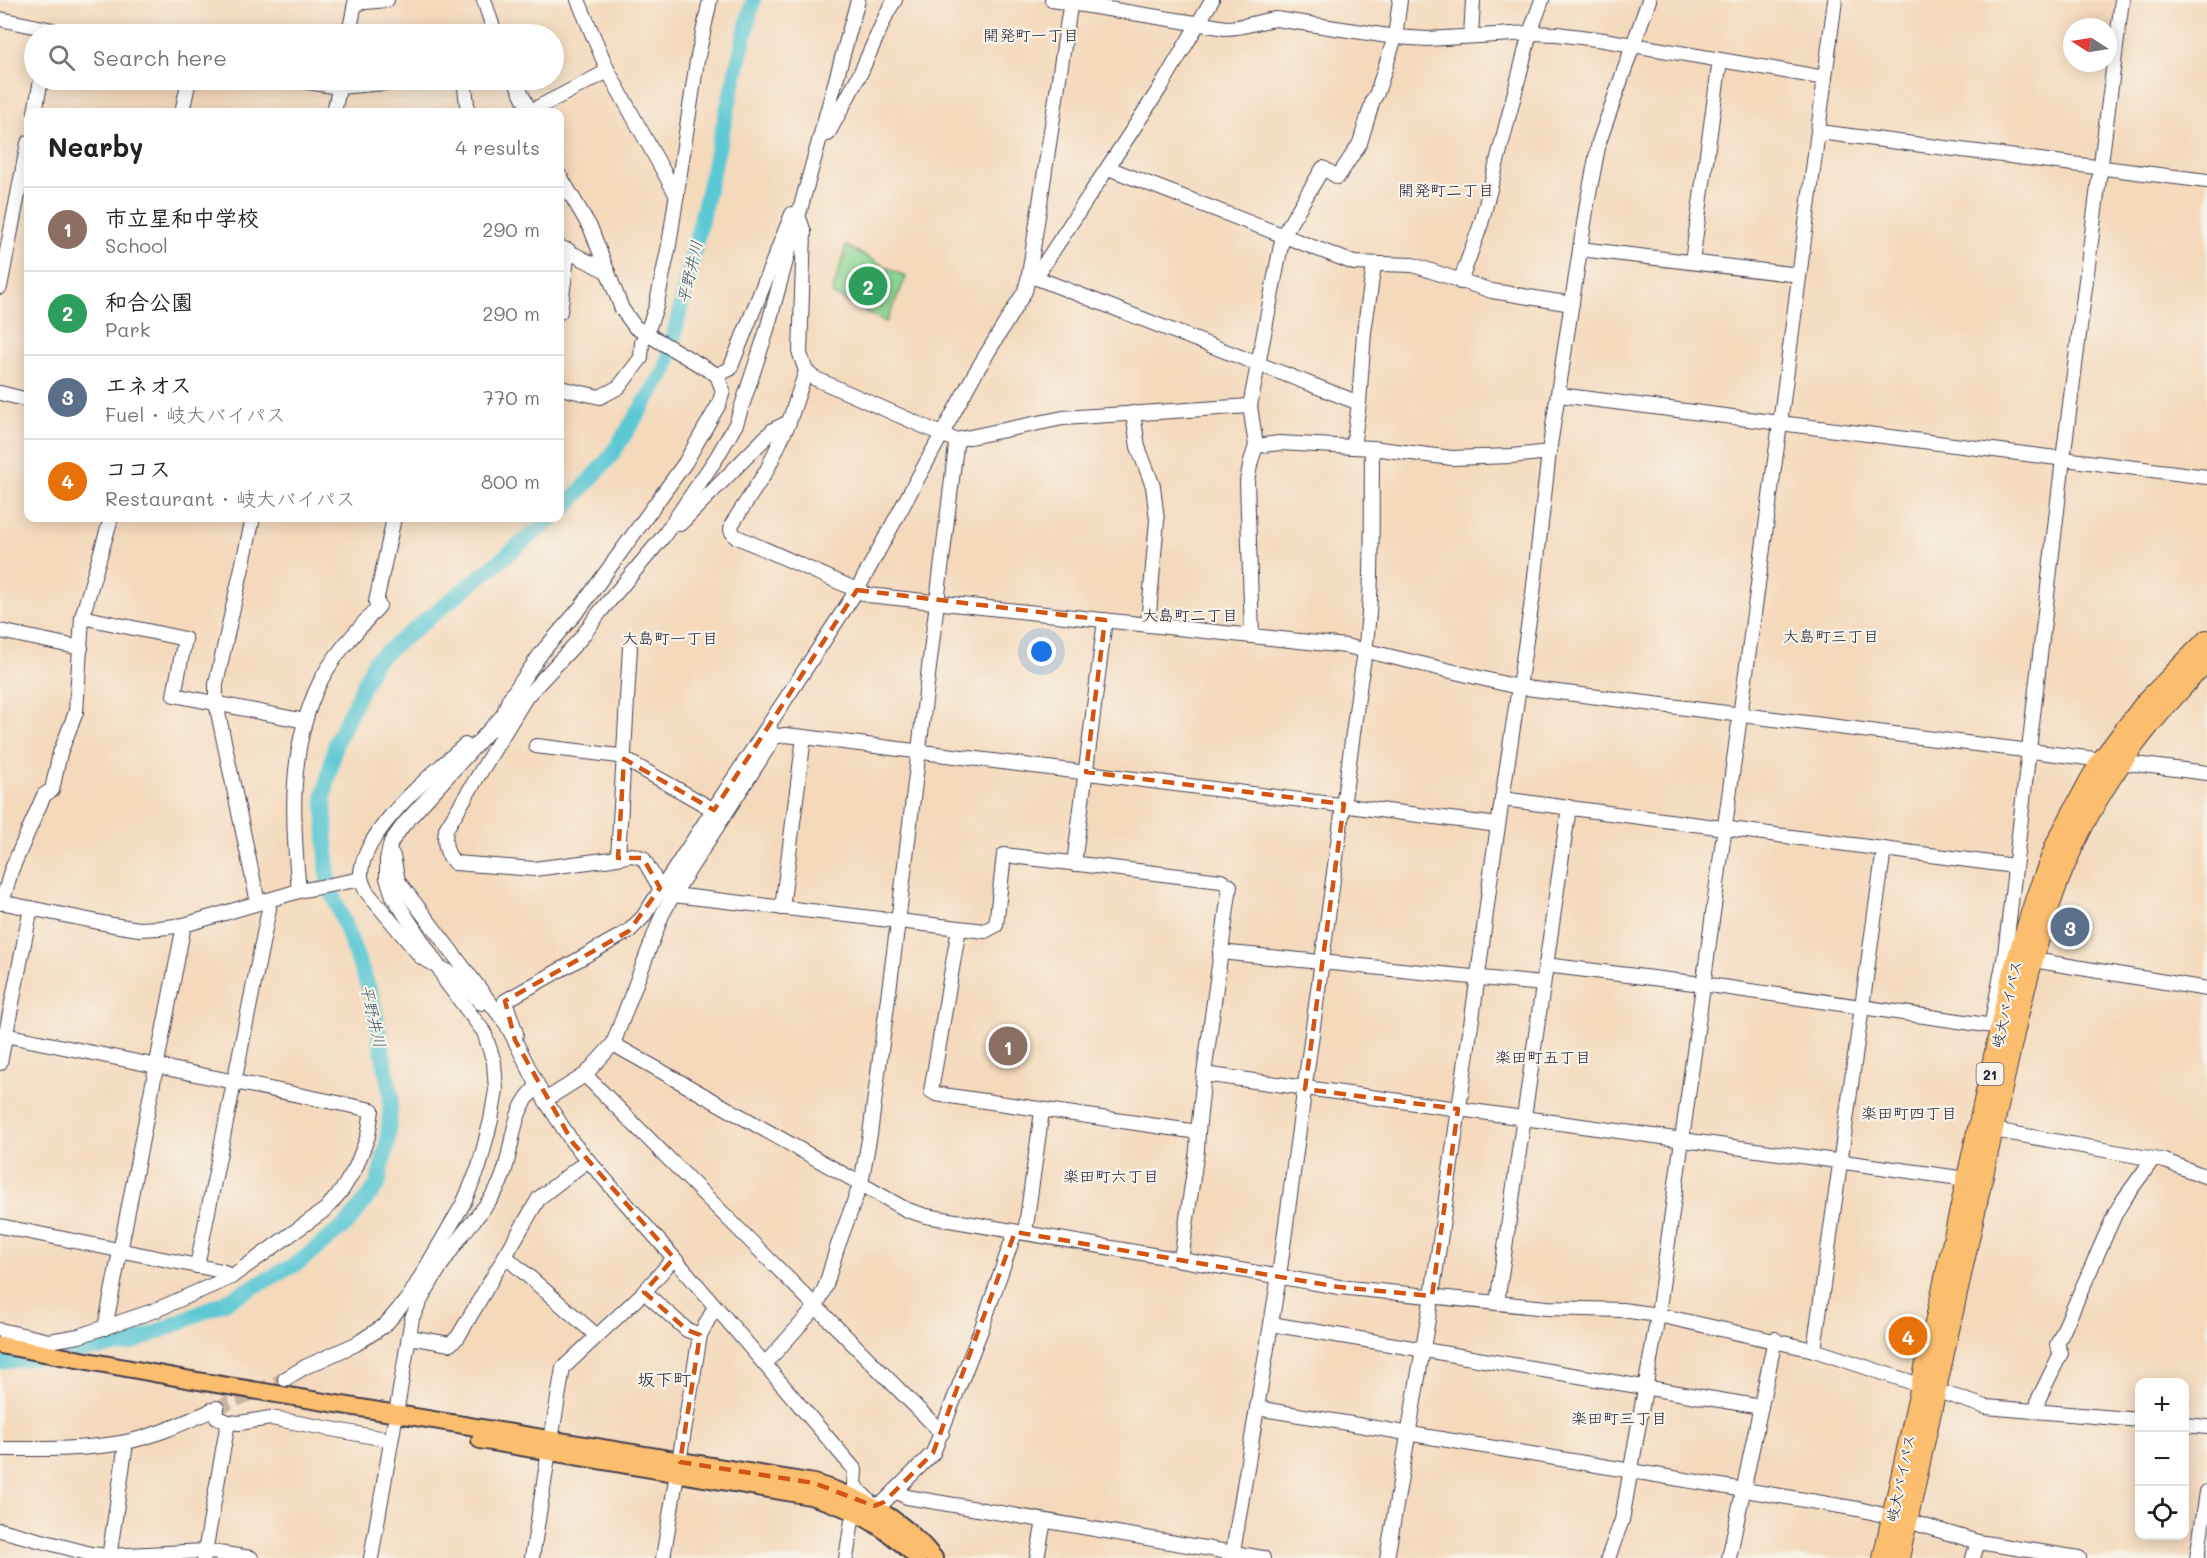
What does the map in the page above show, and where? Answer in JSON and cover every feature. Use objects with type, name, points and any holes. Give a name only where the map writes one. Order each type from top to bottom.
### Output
[{"type":"highway","name":"岐大バイパス","points":[[1899,1558],[1900,1519],[1928,1387],[1996,1026],[2036,897],[2057,842],[2112,761],[2146,702],[2207,640]]},
{"type":"highway","name":"岐大バイパス","points":[[1928,1387],[1994,1130],[2015,1029],[2050,902],[2071,850],[2103,790],[2112,761],[2207,660]]},
{"type":"highway","name":"岐大バイパス","points":[[1883,1558],[1900,1519]]},
{"type":"main road","points":[[0,1345],[394,1426],[550,1446],[679,1468],[814,1483],[845,1493],[868,1510],[881,1526],[918,1558]]},
{"type":"main road","points":[[0,1356],[183,1384]]},
{"type":"main road","points":[[868,1510],[890,1516],[926,1547],[934,1558]]},
{"type":"street","points":[[352,24],[355,3],[387,0]]},
{"type":"street","points":[[484,0],[492,24]]},
{"type":"street","points":[[578,0],[608,71],[676,196]]},
{"type":"street","points":[[564,389],[600,397],[619,387],[641,358],[642,342],[650,337],[669,245],[697,61],[710,0]]},
{"type":"street","points":[[285,1379],[305,1367],[356,1344],[385,1324],[409,1297],[463,1204],[479,1167],[491,1120],[496,1090],[495,1062],[484,1032],[446,982],[393,896],[387,878],[387,860],[391,842],[404,824],[504,714],[526,697],[581,638],[663,537],[712,466],[736,424],[766,333],[858,0]]},
{"type":"street","points":[[717,375],[730,369],[799,195],[895,0]]},
{"type":"street","points":[[1052,0],[1233,28],[1276,19],[1395,37],[1427,39],[1530,33],[1557,34],[1825,78]]},
{"type":"street","points":[[545,1100],[585,1075],[613,1044],[662,915],[666,892],[714,810],[771,731],[949,438],[974,375],[1032,277],[1108,168],[1162,85],[1212,0]]},
{"type":"street","points":[[1252,636],[1247,481],[1256,446],[1250,406],[1283,236],[1323,168],[1338,177],[1360,143],[1395,37],[1400,0]]},
{"type":"street","points":[[1471,36],[1473,0]]},
{"type":"street","points":[[1460,282],[1483,215],[1530,33],[1542,0]]},
{"type":"street","points":[[1387,1558],[1432,1296],[1533,594],[1549,452],[1580,249],[1599,142],[1649,0]]},
{"type":"street","points":[[1608,1558],[1622,1520],[1658,1314],[1780,424],[1835,0]]},
{"type":"street","points":[[1545,965],[1702,984],[1996,1026],[2063,459],[2122,0]]},
{"type":"street","points":[[1032,277],[1070,1]]},
{"type":"street","points":[[0,19],[24,25]]},
{"type":"street","points":[[1692,262],[1720,60]]},
{"type":"street","points":[[538,108],[608,71]]},
{"type":"street","points":[[36,108],[39,90]]},
{"type":"street","points":[[183,108],[187,90]]},
{"type":"street","points":[[335,108],[339,90]]},
{"type":"street","points":[[465,90],[468,108]]},
{"type":"street","points":[[519,90],[528,108]]},
{"type":"street","points":[[1819,132],[2207,181]]},
{"type":"street","points":[[0,286],[24,163]]},
{"type":"street","points":[[1108,168],[1354,263],[1413,265],[1492,291],[1572,304]]},
{"type":"street","points":[[504,714],[509,699],[581,607],[685,463],[719,404],[723,391],[717,375],[635,327],[622,309],[591,229],[564,183]]},
{"type":"street","points":[[765,1364],[816,1307],[826,1285],[861,1183],[870,1134],[898,922],[956,446],[949,438],[814,378],[806,371],[800,354],[804,232],[798,218]]},
{"type":"street","points":[[564,249],[608,272]]},
{"type":"street","points":[[1580,249],[1799,275]]},
{"type":"street","points":[[1353,447],[1364,332],[1374,265]]},
{"type":"street","points":[[1032,277],[1359,403]]},
{"type":"street","points":[[806,371],[789,422],[767,470],[732,524],[731,530],[735,536],[868,595],[1346,646],[1518,687],[2207,773]]},
{"type":"street","points":[[0,393],[24,399]]},
{"type":"street","points":[[1559,395],[2207,477]]},
{"type":"street","points":[[949,438],[1063,418],[1250,406]]},
{"type":"street","points":[[1133,413],[1138,447],[1153,486],[1157,520],[1148,625]]},
{"type":"street","points":[[663,537],[678,526],[773,430],[789,422]]},
{"type":"street","points":[[1256,446],[1279,443],[1372,448],[1452,458],[1549,452]]},
{"type":"street","points":[[1232,1556],[1280,1276],[1360,681],[1366,651],[1369,615],[1372,448]]},
{"type":"street","points":[[110,522],[82,617],[76,712],[60,753],[52,790],[44,795],[11,871],[1,902],[139,929],[184,925],[302,890],[358,880]]},
{"type":"street","points":[[197,1266],[269,909],[263,901],[216,704],[216,684],[252,522]]},
{"type":"street","points":[[302,890],[293,802],[299,746],[305,721],[330,665],[379,606],[376,602],[393,522]]},
{"type":"street","points":[[82,617],[185,639],[174,694],[305,721]]},
{"type":"street","points":[[1074,864],[1105,621]]},
{"type":"street","points":[[0,631],[81,648]]},
{"type":"street","points":[[618,858],[630,647]]},
{"type":"street","points":[[526,697],[446,829],[444,840],[447,856],[454,863],[534,869],[632,855],[643,858],[666,892],[782,908],[986,931],[996,925],[1004,855],[1221,881],[1230,886],[1181,1260]]},
{"type":"street","points":[[771,731],[785,735],[1498,825]]},
{"type":"street","points":[[515,1040],[516,1033],[505,1001],[629,931],[643,917],[666,892],[770,746],[771,731]]},
{"type":"street","points":[[358,880],[369,845],[398,807],[475,737],[485,735]]},
{"type":"street","points":[[782,908],[804,737]]},
{"type":"street","points":[[536,746],[619,756],[714,810]]},
{"type":"street","points":[[1502,799],[2014,866]]},
{"type":"street","points":[[1497,1303],[1569,807]]},
{"type":"street","points":[[391,842],[393,865],[398,881],[507,1025],[545,1100],[573,1143],[855,1470],[854,1485],[868,1510]]},
{"type":"street","points":[[1814,1350],[1884,849]]},
{"type":"street","points":[[358,880],[421,957],[454,975],[515,1040]]},
{"type":"street","points":[[0,1063],[3,1034],[31,908]]},
{"type":"street","points":[[105,1328],[184,925]]},
{"type":"street","points":[[959,928],[932,1091],[936,1094],[1042,1111],[1198,1132]]},
{"type":"street","points":[[1220,952],[1542,984]]},
{"type":"street","points":[[2033,960],[2207,989]]},
{"type":"street","points":[[0,1330],[49,1341],[79,1336],[156,1310],[231,1277],[326,1209],[337,1197],[356,1167],[368,1136],[372,1110],[3,1034]]},
{"type":"street","points":[[613,1044],[907,1210],[926,1216],[1339,1287],[1547,1308],[1622,1310],[1658,1314],[1775,1339],[1814,1350],[1986,1407],[2135,1420]]},
{"type":"street","points":[[1204,1074],[1967,1179]]},
{"type":"street","points":[[585,1075],[942,1433]]},
{"type":"street","points":[[371,1558],[412,1318],[418,1304],[461,1237],[494,1195],[502,1180],[516,1123],[530,1093],[538,1086]]},
{"type":"street","points":[[846,1558],[852,1521],[884,1502],[933,1453],[942,1433],[1020,1232],[1042,1111]]},
{"type":"street","points":[[1994,1130],[2165,1161],[2207,1177]]},
{"type":"street","points":[[2036,1411],[2039,1398],[2061,1353],[2057,1345],[2116,1212],[2153,1159]]},
{"type":"street","points":[[409,1337],[450,1344],[458,1338],[539,1198],[588,1160]]},
{"type":"street","points":[[0,1226],[222,1271],[231,1277]]},
{"type":"street","points":[[505,1256],[596,1335]]},
{"type":"street","points":[[532,1558],[563,1368],[644,1292],[674,1258]]},
{"type":"street","points":[[644,1292],[687,1330],[700,1335]]},
{"type":"street","points":[[663,1558],[700,1335],[715,1307]]},
{"type":"street","points":[[1271,1324],[1761,1407]]},
{"type":"street","points":[[1729,1558],[1775,1339]]},
{"type":"street","points":[[1257,1408],[1858,1509],[1978,1542],[2079,1558]]},
{"type":"street","points":[[0,1449],[88,1448],[123,1443],[162,1432],[214,1409],[217,1417],[228,1422],[239,1423],[271,1418],[394,1426]]},
{"type":"street","points":[[205,1554],[228,1422]]},
{"type":"street","points":[[2189,1425],[2207,1427]]},
{"type":"street","points":[[109,1557],[125,1450],[123,1443]]},
{"type":"street","points":[[895,1491],[907,1497],[1232,1556],[1263,1558]]},
{"type":"street","points":[[2197,1558],[2207,1501]]},
{"type":"street","points":[[1036,1558],[1044,1521]]},
{"type":"street","points":[[0,1530],[109,1557],[205,1554],[251,1558]]},
{"type":"street","points":[[1973,1558],[1978,1542]]},
{"type":"highlighted area","points":[[857,590],[1105,620],[1086,772],[1344,804],[1305,1089],[1458,1109],[1432,1296],[1339,1287],[1015,1232],[933,1453],[884,1502],[874,1506],[814,1483],[680,1462],[700,1335],[687,1330],[644,1292],[674,1258],[573,1143],[515,1040],[505,1001],[629,931],[660,888],[643,858],[618,858],[624,759],[714,810]]},
{"type":"green space","points":[[846,246],[906,277],[886,322],[832,294]]},
{"type":"waterway","name":"平野井川","points":[[564,509],[611,456],[666,369],[753,0]]},
{"type":"waterway","name":"平野井川","points":[[0,1362],[132,1343],[225,1302],[298,1263],[348,1223],[378,1184],[388,1139],[391,1096],[372,997],[328,881],[324,796],[336,742],[375,661],[548,522]]},
{"type":"tunnel","points":[[217,1408],[285,1379]]},
{"type":"place","name":"和合公園","points":[[868,286]]},
{"type":"place","name":"エネオス","points":[[2070,927]]},
{"type":"place","name":"市立星和中学校","points":[[1008,1046]]},
{"type":"place","name":"ココス","points":[[1908,1336]]},
{"type":"district","name":"開発町一丁目","points":[[1031,34]]},
{"type":"district","name":"開発町二丁目","points":[[1446,189]]},
{"type":"district","name":"大島町二丁目","points":[[1190,614]]},
{"type":"district","name":"大島町三丁目","points":[[1831,635]]},
{"type":"district","name":"大島町一丁目","points":[[670,637]]},
{"type":"district","name":"楽田町五丁目","points":[[1543,1056]]},
{"type":"district","name":"楽田町四丁目","points":[[1909,1112]]},
{"type":"district","name":"楽田町六丁目","points":[[1111,1175]]},
{"type":"district","name":"坂下町","points":[[664,1379]]},
{"type":"district","name":"楽田町三丁目","points":[[1619,1417]]}]
